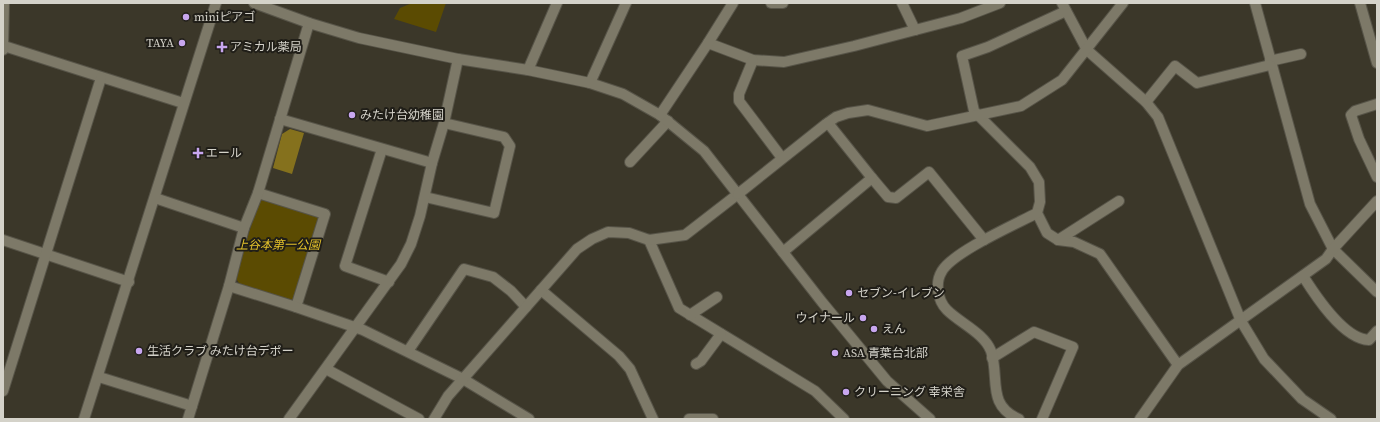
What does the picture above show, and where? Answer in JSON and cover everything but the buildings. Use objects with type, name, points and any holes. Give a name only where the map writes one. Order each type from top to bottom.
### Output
[{"type":"street","points":[[4,3],[3,48],[183,103]]},
{"type":"street","points":[[84,419],[129,282],[183,103],[216,3]]},
{"type":"street","points":[[254,3],[309,23],[359,38],[458,59],[528,70],[590,83],[623,94],[664,118],[704,151],[887,381],[930,419]]},
{"type":"street","points":[[528,70],[557,3]]},
{"type":"street","points":[[590,83],[626,3]]},
{"type":"street","points":[[630,162],[664,118],[733,3]]},
{"type":"street","points":[[771,3],[783,3]]},
{"type":"street","points":[[902,3],[915,30]]},
{"type":"street","points":[[969,3],[974,13]]},
{"type":"street","points":[[708,43],[753,60],[784,62],[854,46],[961,18],[1000,3]]},
{"type":"street","points":[[434,419],[448,396],[577,249],[592,238],[608,232],[629,233],[649,240],[685,235],[836,117],[848,113],[868,110],[927,126],[1021,106],[1062,80],[1123,3]]},
{"type":"street","points":[[1255,3],[1270,63],[1310,204],[1333,249],[1377,292]]},
{"type":"street","points":[[1360,3],[1374,44],[1377,63]]},
{"type":"street","points":[[1178,365],[1100,254],[1074,242],[1058,240],[1047,233],[1037,212],[1040,202],[1039,182],[1030,167],[974,111],[962,56],[988,47],[1064,7],[1087,50],[1146,102],[1158,117],[1241,321],[1264,359],[1302,399],[1331,419]]},
{"type":"street","points":[[188,419],[229,286],[244,228],[258,193],[309,23]]},
{"type":"street","points":[[1146,102],[1175,66],[1197,83],[1301,54]]},
{"type":"street","points":[[289,419],[389,282],[401,264],[411,244],[444,123],[458,59]]},
{"type":"street","points":[[753,60],[739,94],[739,101],[782,158]]},
{"type":"street","points":[[3,391],[101,78]]},
{"type":"street","points":[[1377,104],[1356,111],[1350,115],[1359,139],[1377,177]]},
{"type":"street","points":[[280,119],[432,163]]},
{"type":"street","points":[[425,197],[494,213],[510,146],[504,137],[444,123]]},
{"type":"street","points":[[828,124],[888,197],[896,198],[929,172],[984,240]]},
{"type":"street","points":[[382,149],[345,266],[389,282]]},
{"type":"street","points":[[783,252],[872,178]]},
{"type":"street","points":[[258,193],[325,214],[296,307]]},
{"type":"street","points":[[155,198],[244,228]]},
{"type":"street","points":[[1058,240],[1119,201]]},
{"type":"street","points":[[1140,419],[1178,365],[1326,259],[1333,249],[1377,201]]},
{"type":"street","points":[[1019,419],[1005,411],[998,401],[991,351],[981,337],[946,309],[938,293],[938,279],[946,265],[984,240],[1037,212]]},
{"type":"street","points":[[3,240],[129,282]]},
{"type":"street","points":[[649,240],[679,308],[815,391],[844,419]]},
{"type":"street","points":[[408,351],[464,268],[493,277],[511,291],[526,307]]},
{"type":"street","points":[[1303,276],[1326,310],[1352,334],[1363,340],[1369,340],[1377,331]]},
{"type":"street","points":[[229,286],[356,328],[408,351],[463,379],[529,419]]},
{"type":"street","points":[[541,290],[619,356],[630,369],[653,419]]},
{"type":"street","points":[[690,315],[716,297]]},
{"type":"street","points":[[992,358],[1034,332],[1073,347],[1042,419]]},
{"type":"street","points":[[696,364],[701,361],[721,334]]},
{"type":"street","points":[[326,369],[419,419]]},
{"type":"street","points":[[98,377],[192,406]]},
{"type":"street","points":[[689,419],[713,419]]},
{"type":"green space","points":[[412,3],[446,3],[436,32],[394,19],[400,8]]},
{"type":"green space","name":"上谷本第一公園","points":[[261,194],[322,213],[294,304],[241,286],[235,277]]},
{"type":"shaded area","points":[[290,129],[304,133],[292,174],[273,168],[282,134]]},
{"type":"place","name":"miniピアゴ","points":[[186,17]]},
{"type":"place","name":"TAYA","points":[[182,43]]},
{"type":"place","name":"アミカル薬局","points":[[222,47]]},
{"type":"place","name":"みたけ台幼稚園","points":[[352,115]]},
{"type":"place","name":"エール","points":[[198,153]]},
{"type":"place","name":"セブン-イレブン","points":[[849,293]]},
{"type":"place","name":"ウイナール","points":[[863,318]]},
{"type":"place","name":"えん","points":[[874,329]]},
{"type":"place","name":"生活クラブ みたけ台デポー","points":[[139,351]]},
{"type":"place","name":"ASA 青葉台北部","points":[[835,353]]},
{"type":"place","name":"クリーニング 幸栄舎","points":[[846,392]]}]
